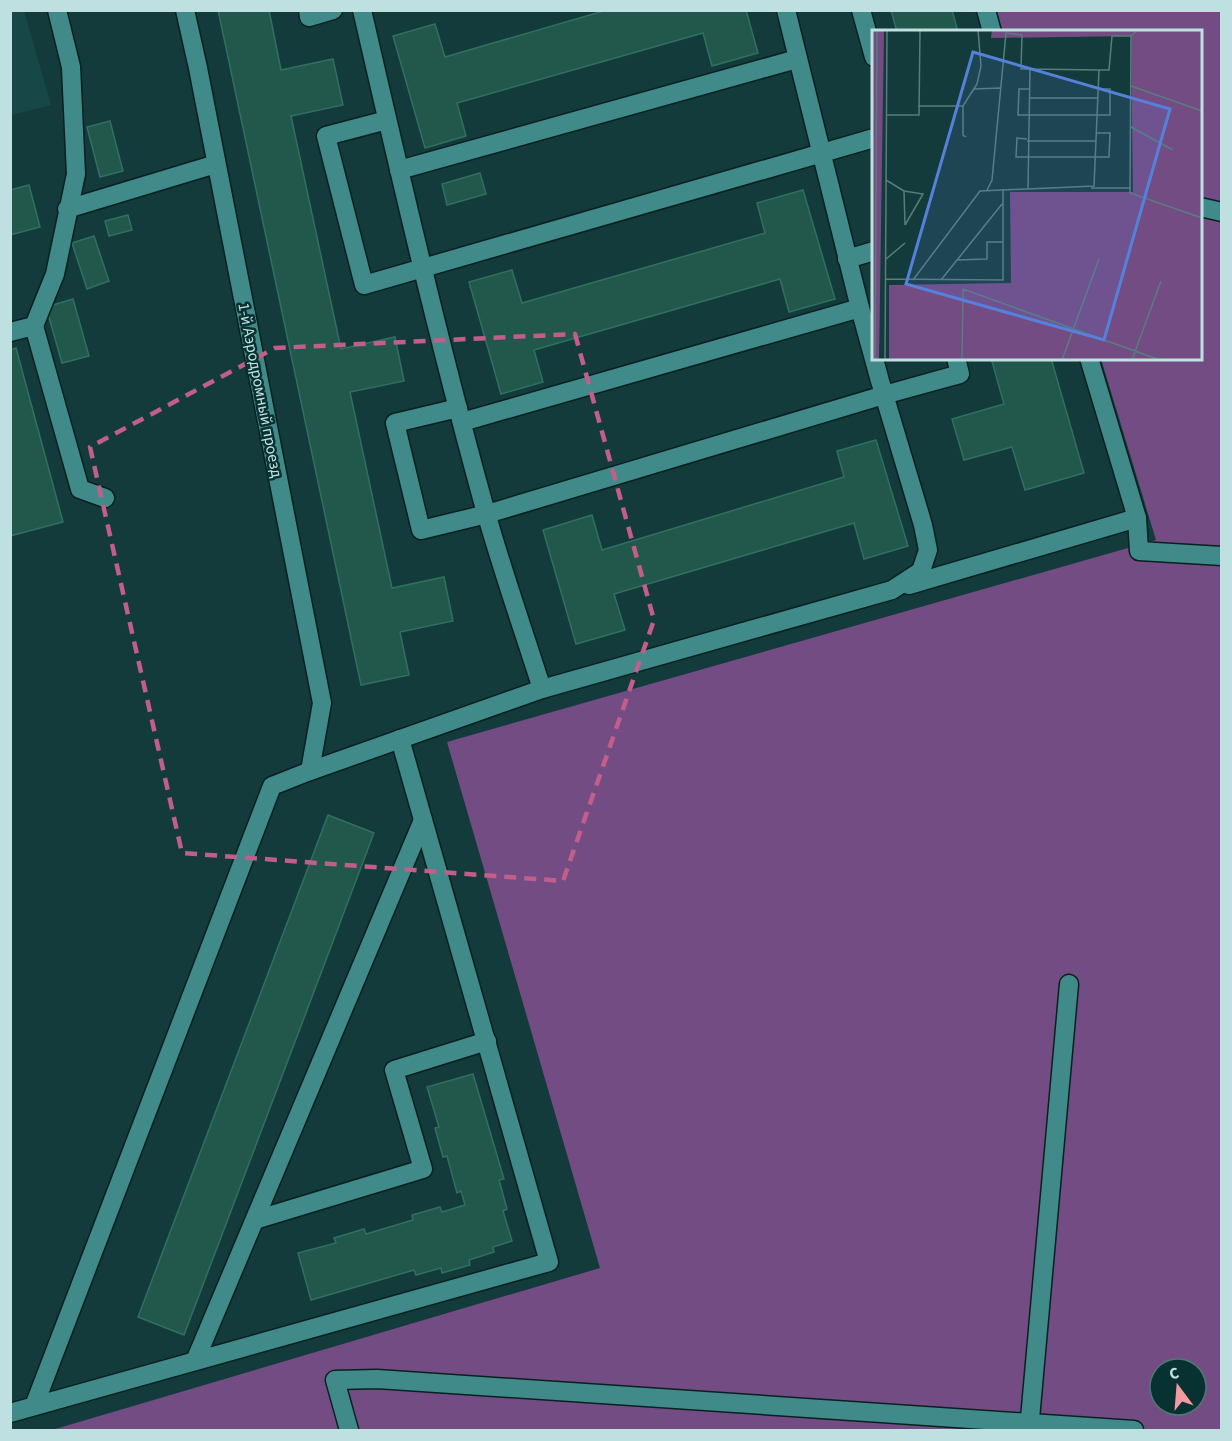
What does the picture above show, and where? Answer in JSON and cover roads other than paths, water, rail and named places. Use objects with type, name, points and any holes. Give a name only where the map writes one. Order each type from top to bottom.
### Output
[{"type":"lane","points":[[57,10],[71,67],[76,174],[55,274],[34,326],[80,489],[105,498]]},
{"type":"lane","name":"1-й Аэродромный проезд","points":[[185,10],[322,703],[310,771]]},
{"type":"lane","points":[[308,10],[309,17],[333,10]]},
{"type":"lane","points":[[362,10],[422,269],[460,415],[487,514],[542,689]]},
{"type":"lane","points":[[786,10],[872,352]]},
{"type":"lane","points":[[861,10],[872,53]]},
{"type":"lane","points":[[986,10],[991,30]]},
{"type":"lane","points":[[399,170],[797,59]]},
{"type":"lane","points":[[387,120],[326,136],[364,285],[872,138]]},
{"type":"lane","points":[[67,209],[216,164]]},
{"type":"lane","points":[[1202,207],[1221,212]]},
{"type":"lane","points":[[847,259],[872,251]]},
{"type":"lane","points":[[860,308],[460,415],[395,423],[421,530],[487,514],[960,374],[956,360]]},
{"type":"lane","points":[[10,332],[34,326]]},
{"type":"lane","points":[[874,360],[923,525],[928,550],[921,571],[892,590]]},
{"type":"lane","points":[[1090,360],[1137,518],[1139,551],[1221,556]]},
{"type":"lane","points":[[34,1406],[272,786],[542,689],[1137,518]]},
{"type":"lane","points":[[10,1413],[549,1262],[400,739]]},
{"type":"lane","points":[[195,1361],[423,820]]},
{"type":"lane","points":[[1029,1427],[1069,984]]},
{"type":"lane","points":[[255,1220],[423,1169],[394,1070],[486,1041]]},
{"type":"lane","points":[[349,1431],[335,1380],[377,1379],[1029,1427],[1134,1431]]}]
